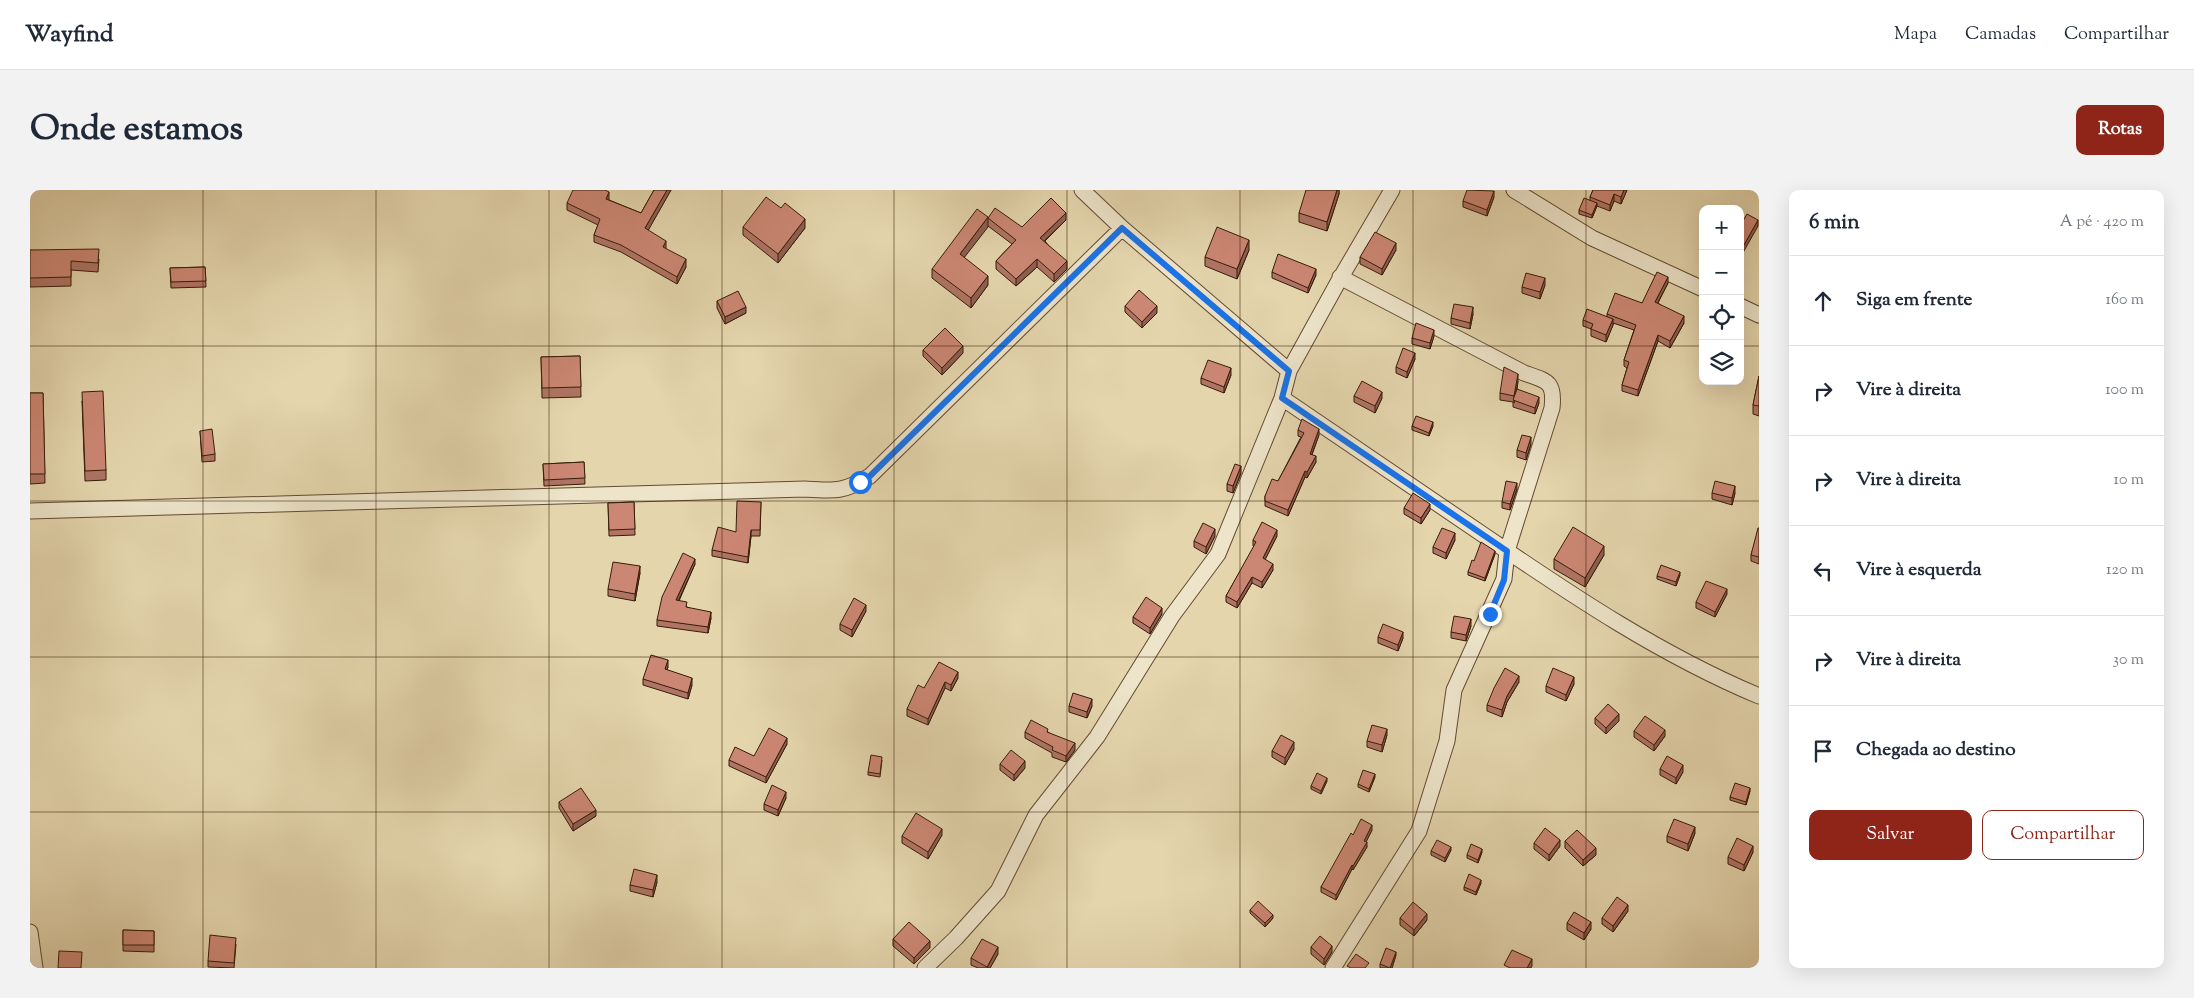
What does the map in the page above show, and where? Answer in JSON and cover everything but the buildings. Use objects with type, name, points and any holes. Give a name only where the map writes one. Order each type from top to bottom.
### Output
[{"type":"street","points":[[1082,190],[1122,228],[1289,371]]},
{"type":"street","points":[[926,968],[998,891],[1036,816],[1097,737],[1172,616],[1218,554],[1282,398],[1289,371],[1340,277],[1392,190]]},
{"type":"street","points":[[1514,190],[1592,238],[1699,287]]},
{"type":"street","points":[[30,511],[805,489],[834,491],[851,488],[870,476],[1122,228]]},
{"type":"street","points":[[1333,968],[1419,831],[1447,741],[1454,690],[1504,580],[1507,551],[1552,408],[1554,394],[1552,386],[1545,380],[1524,373],[1340,277]]},
{"type":"street","points":[[1744,306],[1759,304]]},
{"type":"street","points":[[1744,308],[1759,315]]},
{"type":"street","points":[[1282,398],[1507,551],[1637,636],[1716,678],[1759,696]]},
{"type":"street","points":[[30,932],[35,968]]},
{"type":"route","points":[[860,482],[870,476],[1122,228],[1289,371],[1282,398],[1507,551],[1504,580],[1490,614]]}]
